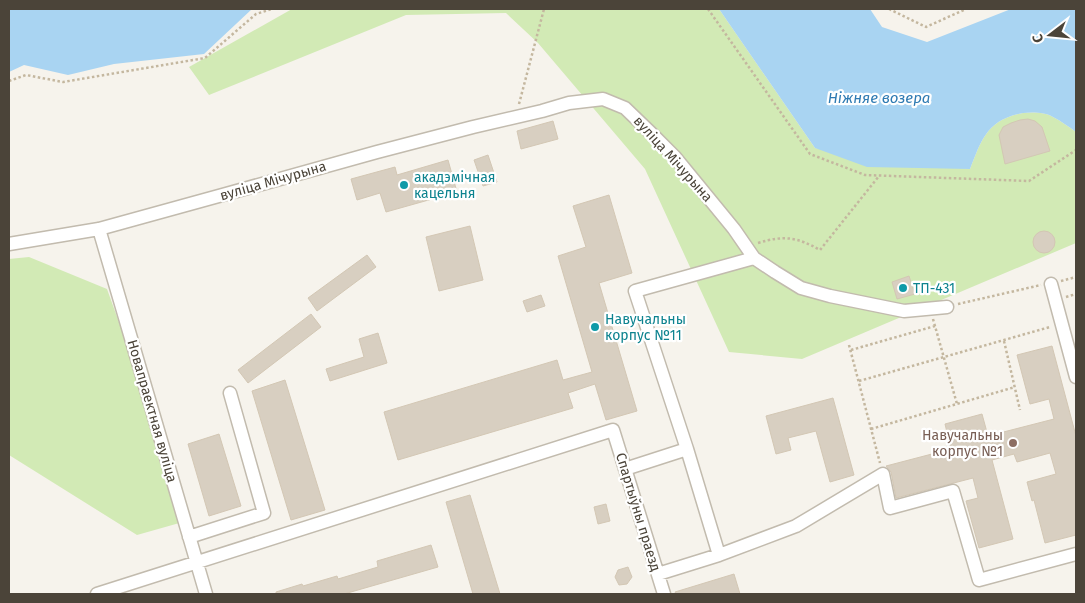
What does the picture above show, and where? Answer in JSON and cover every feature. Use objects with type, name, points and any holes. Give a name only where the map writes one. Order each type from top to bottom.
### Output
[{"type":"street","name":"вуліца Мічурына","points":[[9,244],[99,229],[377,152],[570,103],[603,99],[625,108],[675,157],[752,254],[775,272],[801,288],[904,311],[947,307]]},
{"type":"street","name":"Новапраектная вуліца","points":[[99,229],[206,594]]},
{"type":"street","points":[[719,555],[687,449],[635,291],[752,254]]},
{"type":"street","points":[[1053,283],[1061,324],[1076,378]]},
{"type":"street","points":[[189,538],[264,513],[230,393]]},
{"type":"street","name":"Спартыўны праезд","points":[[196,563],[613,430],[664,594]]},
{"type":"street","points":[[625,469],[687,449]]},
{"type":"street","points":[[658,574],[719,555],[796,526],[882,474],[890,508],[953,491],[980,580],[1076,554]]},
{"type":"street","points":[[97,594],[196,563]]},
{"type":"path","points":[[9,81],[26,75],[63,82],[205,58],[256,14],[272,9]]},
{"type":"path","points":[[515,117],[544,9]]},
{"type":"path","points":[[708,9],[810,154],[865,175],[1029,181],[1076,150]]},
{"type":"path","points":[[889,9],[926,27],[966,9]]},
{"type":"path","points":[[752,254],[757,243],[768,239],[786,237],[805,242],[820,250],[879,175]]},
{"type":"path","points":[[947,307],[1076,278]]},
{"type":"path","points":[[1053,283],[1076,278]]},
{"type":"path","points":[[930,308],[957,404]]},
{"type":"path","points":[[859,381],[1061,324]]},
{"type":"path","points":[[851,350],[935,326]]},
{"type":"path","points":[[1004,340],[1020,410]]},
{"type":"path","points":[[849,345],[882,474]]},
{"type":"path","points":[[871,429],[1015,387]]},
{"type":"green space","points":[[292,9],[719,9],[815,148],[970,169],[978,149],[988,132],[1001,120],[1023,113],[1042,113],[1062,122],[1076,132],[1076,243],[802,359],[729,352],[645,169],[538,43],[506,13],[406,15],[209,95],[189,67]]},
{"type":"green space","points":[[29,257],[107,289],[190,520],[137,535],[9,455],[9,259]]},
{"type":"water","points":[[9,9],[252,9],[204,54],[114,64],[68,75],[24,65],[9,72]]},
{"type":"water","name":"Ніжняе возера","points":[[719,9],[870,9],[882,27],[927,42],[1011,9],[1076,9],[1076,132],[1050,115],[1030,112],[1023,113],[1001,120],[988,132],[978,149],[970,169],[867,167],[815,148]]},
{"type":"building","points":[[1028,119],[1035,121],[1042,127],[1050,151],[1005,164],[999,135],[1003,127]]},
{"type":"building","points":[[553,121],[558,139],[521,149],[517,131]]},
{"type":"building","points":[[488,155],[497,182],[483,186],[474,160]]},
{"type":"building","name":"акадэмічная кацельня","points":[[448,160],[457,192],[386,212],[380,193],[357,200],[351,179],[395,167],[397,175]]},
{"type":"building","points":[[609,195],[632,273],[599,283],[637,411],[606,420],[595,384],[568,393],[573,408],[398,460],[384,412],[557,360],[563,380],[592,372],[558,256],[586,247],[573,206]]},
{"type":"building","points":[[470,226],[483,280],[439,291],[426,237]]},
{"type":"building","points":[[1044,231],[1052,234],[1055,242],[1052,250],[1044,253],[1036,250],[1033,242],[1036,234]]},
{"type":"building","points":[[367,255],[376,267],[317,311],[308,298]]},
{"type":"building","name":"ТП-431","points":[[909,276],[915,294],[897,299],[892,282]]},
{"type":"building","points":[[541,295],[545,306],[527,312],[523,301]]},
{"type":"building","points":[[311,314],[321,327],[248,383],[238,370]]},
{"type":"building","points":[[378,333],[387,363],[330,381],[326,369],[364,357],[359,339]]},
{"type":"building","name":"Навучальны корпус №1","points":[[1052,346],[1076,436],[1076,535],[1045,543],[1034,500],[1032,501],[1027,482],[1056,474],[1050,453],[1017,462],[1014,454],[992,460],[1013,539],[979,548],[966,501],[978,498],[973,478],[896,498],[891,472],[886,466],[951,449],[945,424],[982,414],[988,436],[1054,419],[1049,399],[1030,404],[1017,355]]},
{"type":"building","points":[[285,380],[325,510],[291,520],[252,391]]},
{"type":"building","points":[[833,398],[854,475],[830,482],[816,431],[788,438],[791,450],[776,454],[766,416]]},
{"type":"building","points":[[219,434],[241,506],[209,516],[188,444]]},
{"type":"building","points":[[470,495],[500,594],[473,594],[446,502]]},
{"type":"building","points":[[606,504],[610,521],[598,524],[594,507]]},
{"type":"building","points":[[431,545],[438,567],[344,594],[276,594],[276,592],[302,584],[303,586],[337,576],[338,579],[378,567],[377,561]]},
{"type":"building","points":[[628,567],[632,577],[627,584],[619,585],[615,577],[618,570]]},
{"type":"building","points":[[734,574],[740,594],[676,594],[675,592]]},
{"type":"place","name":"акадэмічная кацельня","points":[[404,185]]},
{"type":"place","name":"ТП-431","points":[[903,288]]},
{"type":"place","name":"Навучальны корпус №11","points":[[595,327]]},
{"type":"place","name":"Навучальны корпус №1","points":[[1013,443]]}]
